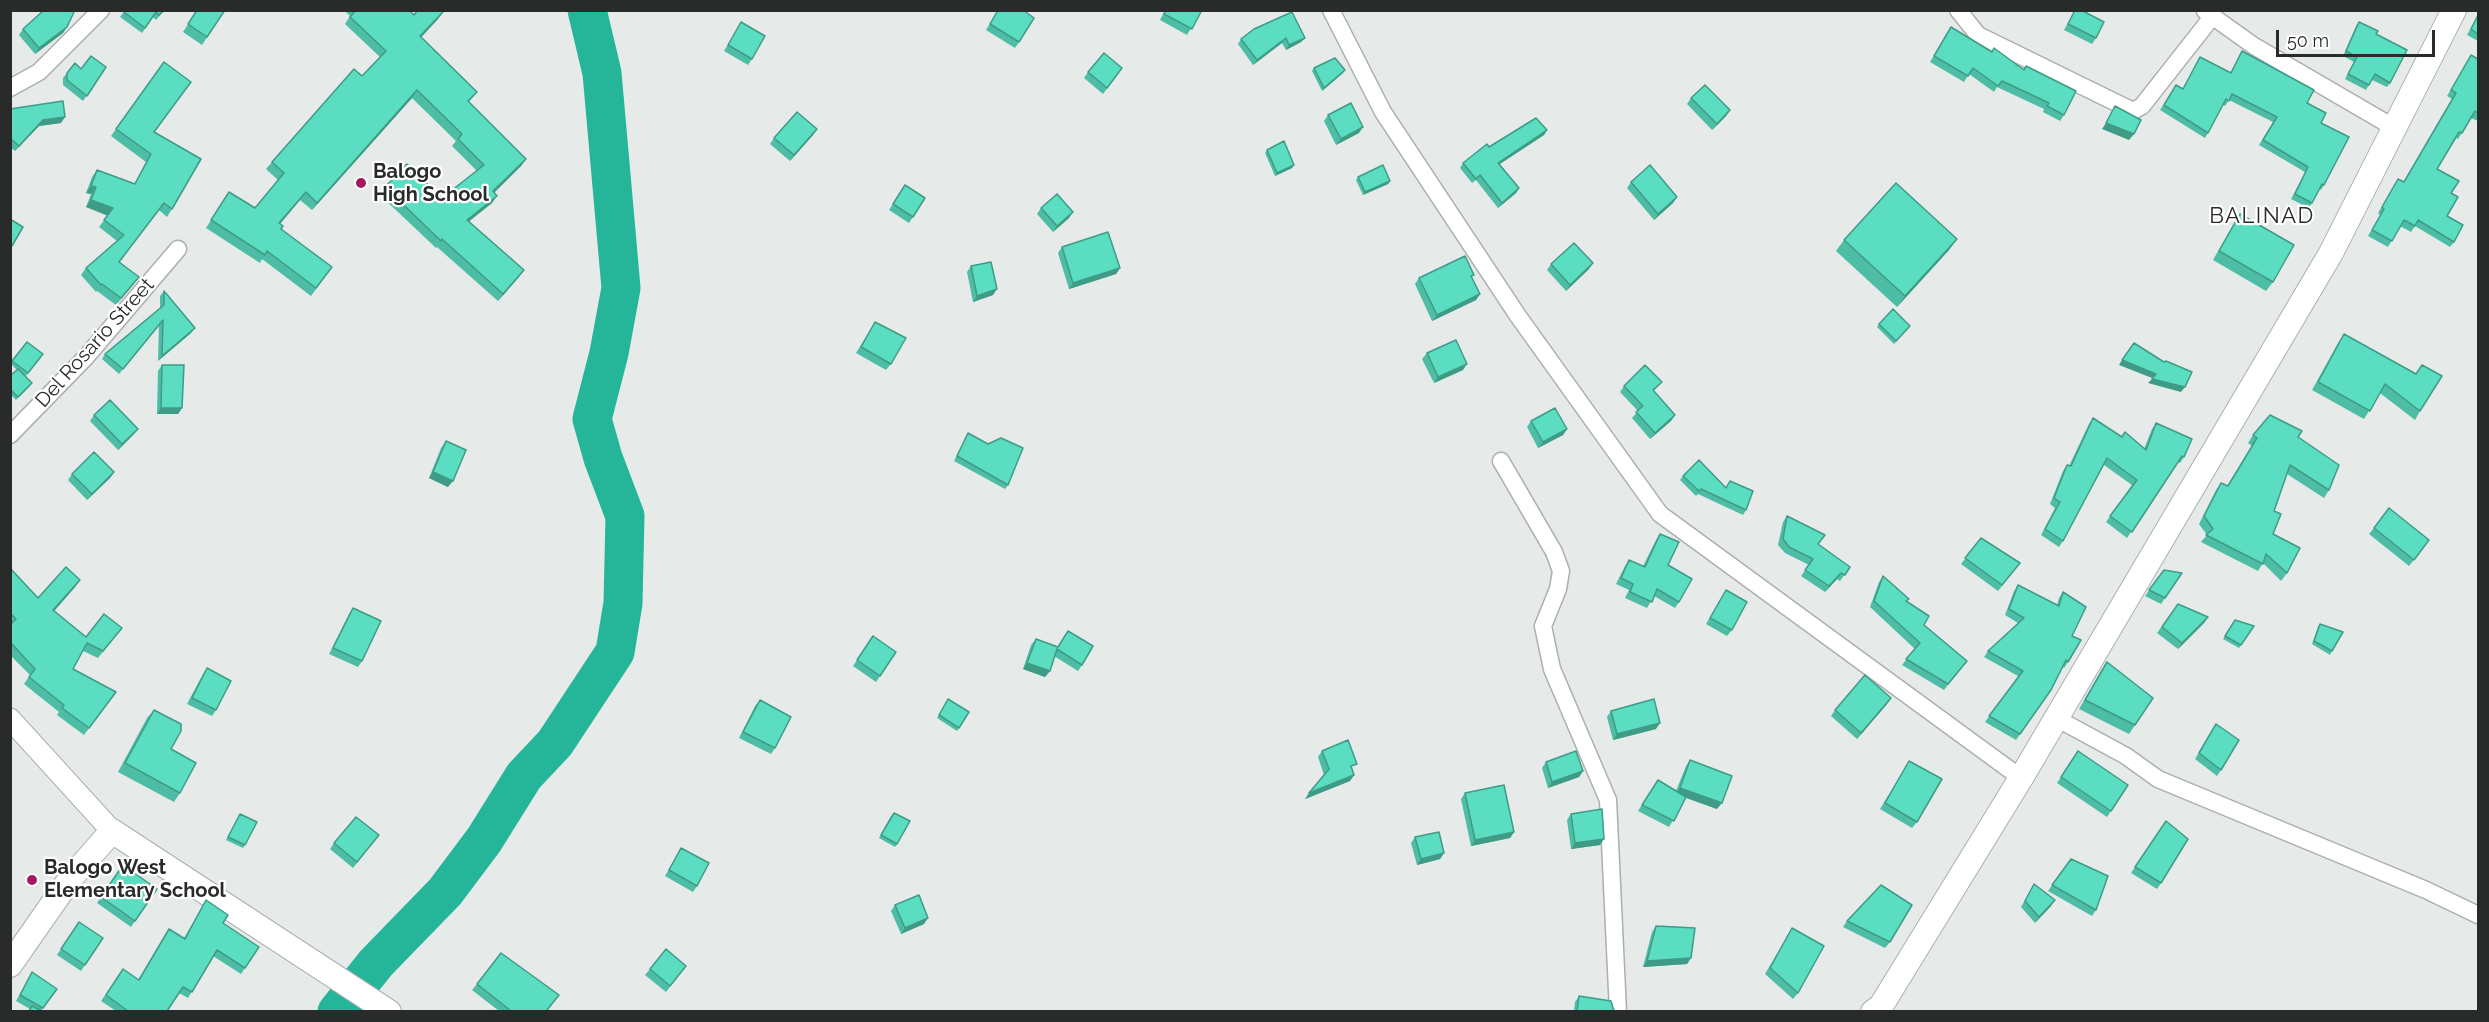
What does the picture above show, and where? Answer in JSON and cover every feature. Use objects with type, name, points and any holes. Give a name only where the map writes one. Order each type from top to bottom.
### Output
[{"type":"main road","points":[[1873,1011],[1881,1006],[2021,778],[2331,253],[2454,10]]},
{"type":"main road","points":[[10,965],[70,879],[112,831],[213,895],[330,975],[389,1011]]},
{"type":"street","points":[[10,88],[39,72],[100,10]]},
{"type":"street","points":[[1331,10],[1383,112],[1518,316],[1660,514],[2021,778]]},
{"type":"street","points":[[1958,10],[1978,34],[2133,111],[2142,106],[2209,14],[2254,46],[2393,127]]},
{"type":"street","name":"Del Rosario Street","points":[[10,435],[86,357],[178,249]]},
{"type":"street","points":[[1501,461],[1554,552],[1561,571],[1558,589],[1543,626],[1552,669],[1608,800],[1618,1011]]},
{"type":"street","points":[[2056,718],[2126,756],[2158,779],[2426,890],[2478,915]]},
{"type":"street","points":[[10,719],[112,831]]},
{"type":"building","points":[[44,10],[75,10],[67,27],[39,48],[23,29]]},
{"type":"building","points":[[125,10],[164,10],[159,15],[156,12],[145,28],[124,12]]},
{"type":"building","points":[[197,10],[225,10],[207,37],[188,24]]},
{"type":"building","points":[[356,10],[409,10],[414,15],[418,10],[442,10],[443,12],[420,36],[477,92],[468,101],[526,159],[493,191],[497,196],[467,220],[524,270],[503,294],[442,239],[441,241],[385,187],[407,164],[442,198],[484,165],[458,139],[462,134],[417,90],[317,203],[306,192],[279,223],[283,226],[281,229],[332,267],[316,288],[267,251],[265,255],[211,220],[229,192],[255,208],[284,173],[272,162],[354,69],[362,76],[386,51],[350,17]]},
{"type":"building","points":[[998,10],[1023,10],[1034,18],[1019,42],[990,24]]},
{"type":"building","points":[[1166,10],[1202,10],[1192,29],[1164,14]]},
{"type":"building","points":[[2075,10],[2081,10],[2104,22],[2096,38],[2068,24]]},
{"type":"building","points":[[1292,12],[1305,38],[1289,45],[1286,38],[1257,60],[1241,39],[1254,29]]},
{"type":"building","points":[[2478,15],[2478,34],[2471,29]]},
{"type":"building","points":[[741,22],[765,36],[752,59],[728,45]]},
{"type":"building","points":[[2359,22],[2407,50],[2390,83],[2375,74],[2369,85],[2348,74],[2357,57],[2346,51]]},
{"type":"building","points":[[1951,27],[1992,52],[1994,48],[2024,70],[2026,66],[2076,91],[2064,115],[2047,106],[2049,103],[2002,81],[1998,86],[1973,68],[1968,76],[1934,56]]},
{"type":"building","points":[[2242,51],[2314,90],[2307,103],[2326,113],[2321,123],[2349,137],[2312,203],[2295,194],[2308,167],[2263,140],[2277,117],[2232,94],[2229,101],[2226,99],[2208,133],[2164,105],[2176,85],[2183,89],[2200,57],[2231,73]]},
{"type":"building","points":[[1104,53],[1122,68],[1107,88],[1088,72]]},
{"type":"building","points":[[2471,55],[2478,59],[2478,113],[2475,111],[2462,133],[2459,132],[2437,169],[2459,181],[2451,193],[2458,197],[2447,216],[2463,225],[2454,242],[2418,220],[2415,226],[2404,220],[2392,241],[2372,230],[2398,179],[2404,182],[2456,93],[2451,90]]},
{"type":"building","points":[[91,56],[106,67],[87,96],[67,80],[67,73],[75,63],[81,69]]},
{"type":"building","points":[[1335,58],[1345,70],[1324,88],[1314,68]]},
{"type":"building","points":[[164,62],[191,82],[154,132],[201,159],[172,209],[164,203],[119,262],[139,277],[121,298],[101,285],[86,268],[124,235],[104,220],[113,208],[91,200],[96,187],[91,186],[97,170],[135,184],[151,154],[116,129]]},
{"type":"building","points":[[1705,85],[1730,110],[1717,124],[1691,98]]},
{"type":"building","points":[[63,101],[65,117],[43,120],[19,146],[10,138],[10,109]]},
{"type":"building","points":[[1351,103],[1363,127],[1341,139],[1328,115]]},
{"type":"building","points":[[2115,106],[2141,120],[2134,134],[2106,123]]},
{"type":"building","points":[[797,112],[817,129],[794,155],[774,138]]},
{"type":"building","points":[[1536,118],[1547,130],[1498,163],[1519,188],[1502,203],[1480,175],[1476,179],[1463,163],[1487,144],[1489,147]]},
{"type":"building","points":[[1284,141],[1294,165],[1277,173],[1267,150]]},
{"type":"building","points":[[1383,165],[1390,181],[1365,192],[1358,177]]},
{"type":"building","points":[[1650,165],[1677,197],[1658,214],[1631,182]]},
{"type":"building","points":[[1896,183],[1957,239],[1905,296],[1844,240]]},
{"type":"building","points":[[905,185],[925,198],[913,217],[893,204]]},
{"type":"building","points":[[1057,194],[1073,212],[1057,226],[1041,208]]},
{"type":"building","points":[[2240,214],[2294,245],[2273,282],[2219,251]]},
{"type":"building","points":[[10,219],[23,227],[12,246],[10,245]]},
{"type":"building","points":[[1108,232],[1120,268],[1073,283],[1062,247]]},
{"type":"building","points":[[1574,243],[1593,263],[1570,285],[1551,264]]},
{"type":"building","points":[[1465,256],[1480,294],[1437,315],[1419,278]]},
{"type":"building","points":[[991,262],[997,289],[977,296],[971,266]]},
{"type":"building","points":[[164,291],[195,328],[162,356],[163,320],[123,369],[105,354],[164,305]]},
{"type":"building","points":[[1893,309],[1910,326],[1896,341],[1879,324]]},
{"type":"building","points":[[875,322],[906,338],[891,364],[861,347]]},
{"type":"building","points":[[2344,334],[2416,374],[2422,365],[2442,376],[2420,411],[2385,384],[2370,411],[2318,382]]},
{"type":"building","points":[[1456,340],[1467,364],[1438,377],[1427,353]]},
{"type":"building","points":[[27,342],[43,354],[28,373],[12,361]]},
{"type":"building","points":[[2134,343],[2164,362],[2192,372],[2185,387],[2152,379],[2156,374],[2122,360]]},
{"type":"building","points":[[162,365],[184,365],[182,408],[161,408]]},
{"type":"building","points":[[1645,365],[1662,382],[1653,390],[1675,415],[1655,433],[1636,412],[1643,406],[1624,386]]},
{"type":"building","points":[[18,369],[32,383],[18,397],[10,389],[10,376]]},
{"type":"building","points":[[110,400],[138,429],[122,444],[94,415]]},
{"type":"building","points":[[1555,408],[1567,429],[1543,442],[1531,421]]},
{"type":"building","points":[[2270,415],[2302,431],[2298,437],[2339,465],[2329,490],[2290,465],[2274,511],[2281,514],[2273,534],[2300,548],[2287,573],[2266,554],[2263,564],[2206,535],[2213,529],[2204,516],[2221,483],[2228,486],[2257,438],[2253,435]]},
{"type":"building","points":[[2093,418],[2122,437],[2125,432],[2146,450],[2156,423],[2192,439],[2184,457],[2182,456],[2132,532],[2110,516],[2137,480],[2107,458],[2063,541],[2045,529],[2060,502],[2054,498],[2067,465],[2071,466]]},
{"type":"building","points":[[968,433],[988,444],[1001,438],[1023,448],[1008,485],[957,456]]},
{"type":"building","points":[[446,441],[466,450],[453,481],[433,472]]},
{"type":"building","points":[[94,452],[114,472],[92,494],[72,474]]},
{"type":"building","points":[[1699,460],[1726,488],[1730,481],[1753,491],[1746,510],[1701,489],[1699,491],[1683,476]]},
{"type":"building","points":[[2389,508],[2429,540],[2414,560],[2374,528]]},
{"type":"building","points":[[1787,516],[1825,535],[1818,544],[1850,567],[1845,575],[1841,573],[1829,586],[1805,570],[1813,559],[1789,547],[1783,539]]},
{"type":"building","points":[[1660,534],[1679,542],[1668,565],[1692,579],[1679,602],[1657,589],[1652,602],[1630,592],[1633,584],[1621,578],[1629,560],[1645,567]]},
{"type":"building","points":[[1981,538],[2020,563],[2002,585],[1965,558]]},
{"type":"building","points":[[66,567],[80,580],[53,610],[86,637],[104,614],[122,628],[103,651],[87,643],[73,669],[116,692],[89,728],[62,708],[64,705],[29,677],[35,669],[10,642],[10,625],[16,619],[10,613],[10,568],[38,598]]},
{"type":"building","points":[[2164,570],[2182,573],[2165,598],[2149,590]]},
{"type":"building","points":[[1883,576],[1909,599],[1906,601],[1929,616],[1924,625],[1967,661],[1948,684],[1906,659],[1920,643],[1874,601]]},
{"type":"building","points":[[2018,585],[2059,606],[2063,592],[2086,607],[2072,636],[2081,640],[2068,662],[2066,660],[2051,690],[2020,734],[1989,716],[2023,671],[1988,651],[2024,618],[2009,609]]},
{"type":"building","points":[[1726,590],[1747,602],[1732,630],[1710,618]]},
{"type":"building","points":[[2178,604],[2208,617],[2182,643],[2162,627]]},
{"type":"building","points":[[353,608],[381,621],[362,661],[333,648]]},
{"type":"building","points":[[2235,620],[2254,626],[2241,645],[2225,636]]},
{"type":"building","points":[[2320,624],[2343,632],[2332,651],[2314,641]]},
{"type":"building","points":[[1068,631],[1093,646],[1082,665],[1057,649],[1050,671],[1027,663],[1036,639],[1058,647]]},
{"type":"building","points":[[873,636],[896,652],[880,676],[857,660]]},
{"type":"building","points":[[2107,662],[2153,698],[2135,725],[2085,700]]},
{"type":"building","points":[[207,668],[231,681],[216,710],[192,698]]},
{"type":"building","points":[[1865,675],[1891,698],[1861,733],[1835,710]]},
{"type":"building","points":[[948,699],[969,712],[959,728],[939,715]]},
{"type":"building","points":[[1654,699],[1660,723],[1617,734],[1611,711]]},
{"type":"building","points":[[760,700],[791,717],[775,748],[743,732]]},
{"type":"building","points":[[154,710],[181,724],[181,731],[171,749],[196,763],[180,793],[125,763]]},
{"type":"building","points":[[2216,724],[2239,740],[2221,770],[2199,753]]},
{"type":"building","points":[[1348,740],[1357,764],[1351,766],[1354,775],[1309,793],[1329,769],[1322,751]]},
{"type":"building","points":[[1576,751],[1583,771],[1552,782],[1546,762]]},
{"type":"building","points":[[2078,751],[2128,785],[2111,811],[2061,777]]},
{"type":"building","points":[[1690,760],[1732,776],[1722,803],[1680,788]]},
{"type":"building","points":[[1909,761],[1942,779],[1917,822],[1885,803]]},
{"type":"building","points":[[1658,780],[1686,797],[1674,821],[1642,805]]},
{"type":"building","points":[[1504,785],[1514,832],[1475,840],[1465,793]]},
{"type":"building","points":[[1602,809],[1604,839],[1575,843],[1571,814]]},
{"type":"building","points":[[894,813],[910,821],[897,844],[881,835]]},
{"type":"building","points":[[240,814],[257,822],[245,845],[228,837]]},
{"type":"building","points":[[356,817],[379,835],[357,862],[334,843]]},
{"type":"building","points":[[2166,821],[2188,839],[2161,883],[2135,867]]},
{"type":"building","points":[[1439,832],[1444,853],[1421,859],[1415,837]]},
{"type":"building","points":[[681,848],[709,863],[697,886],[669,870]]},
{"type":"building","points":[[2071,859],[2108,876],[2096,910],[2052,885]]},
{"type":"building","points":[[123,865],[157,889],[135,921],[101,897]]},
{"type":"building","points":[[2034,884],[2055,900],[2039,917],[2025,901]]},
{"type":"building","points":[[1881,885],[1912,905],[1890,942],[1847,921]]},
{"type":"building","points":[[919,895],[928,918],[905,928],[895,905]]},
{"type":"building","points":[[206,900],[228,915],[223,923],[259,947],[245,968],[217,950],[192,992],[183,987],[167,1011],[128,1011],[106,995],[123,969],[139,980],[169,929],[185,939]]},
{"type":"building","points":[[79,922],[103,938],[85,965],[61,949]]},
{"type":"building","points":[[1656,926],[1695,928],[1691,958],[1647,961]]},
{"type":"building","points":[[1792,928],[1824,946],[1798,993],[1770,968]]},
{"type":"building","points":[[666,949],[686,966],[670,986],[650,969]]},
{"type":"building","points":[[501,953],[559,995],[547,1010],[550,1011],[511,1011],[477,984]]},
{"type":"building","points":[[32,972],[57,989],[43,1008],[20,995]]},
{"type":"building","points":[[1579,996],[1611,1001],[1614,1011],[1577,1011]]},
{"type":"building","points":[[32,1006],[42,1011],[29,1011]]},
{"type":"waterway","points":[[337,1012],[376,963],[445,892],[484,840],[524,776],[555,743],[615,652],[623,603],[625,516],[603,458],[592,419],[609,353],[621,288],[602,73],[587,10]]},
{"type":"place","name":"Balogo High School","points":[[361,183]]},
{"type":"place","name":"Balogo West Elementary School","points":[[32,880]]},
{"type":"district","name":"BALINAD","points":[[2262,216]]}]
